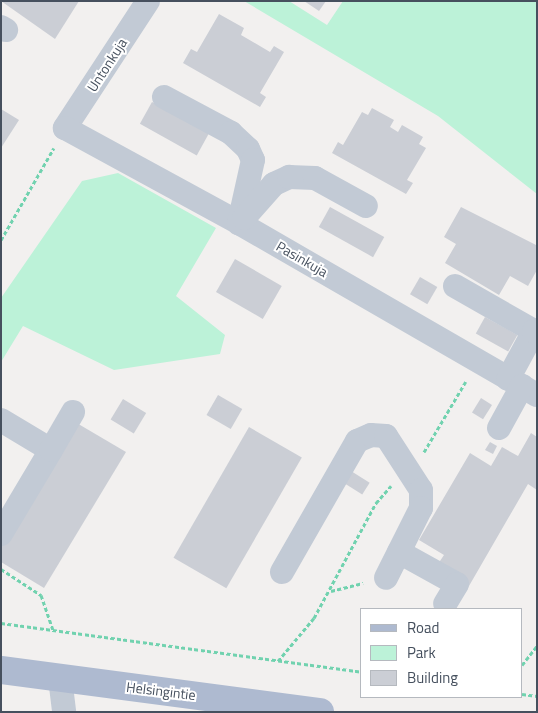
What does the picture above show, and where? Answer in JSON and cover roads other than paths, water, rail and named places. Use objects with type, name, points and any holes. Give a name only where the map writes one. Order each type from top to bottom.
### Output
[{"type":"main road","name":"Helsingintie","points":[[1,670],[320,712]]},
{"type":"street","name":"Untonkuja","points":[[66,128],[148,1]]},
{"type":"street","points":[[164,97],[231,133],[248,149],[253,160],[240,223]]},
{"type":"street","name":"Pasinkuja","points":[[66,128],[240,223],[522,387]]},
{"type":"street","points":[[240,223],[274,184],[289,177],[315,178],[366,206]]},
{"type":"street","points":[[454,286],[535,332],[522,387],[499,428]]},
{"type":"street","points":[[1,534],[74,412]]},
{"type":"street","points":[[1,420],[51,450]]},
{"type":"street","points":[[282,572],[357,441],[371,434],[386,436],[421,490],[421,508],[386,578]]},
{"type":"street","points":[[399,552],[457,584],[444,604]]},
{"type":"street","points":[[60,678],[64,712]]}]
